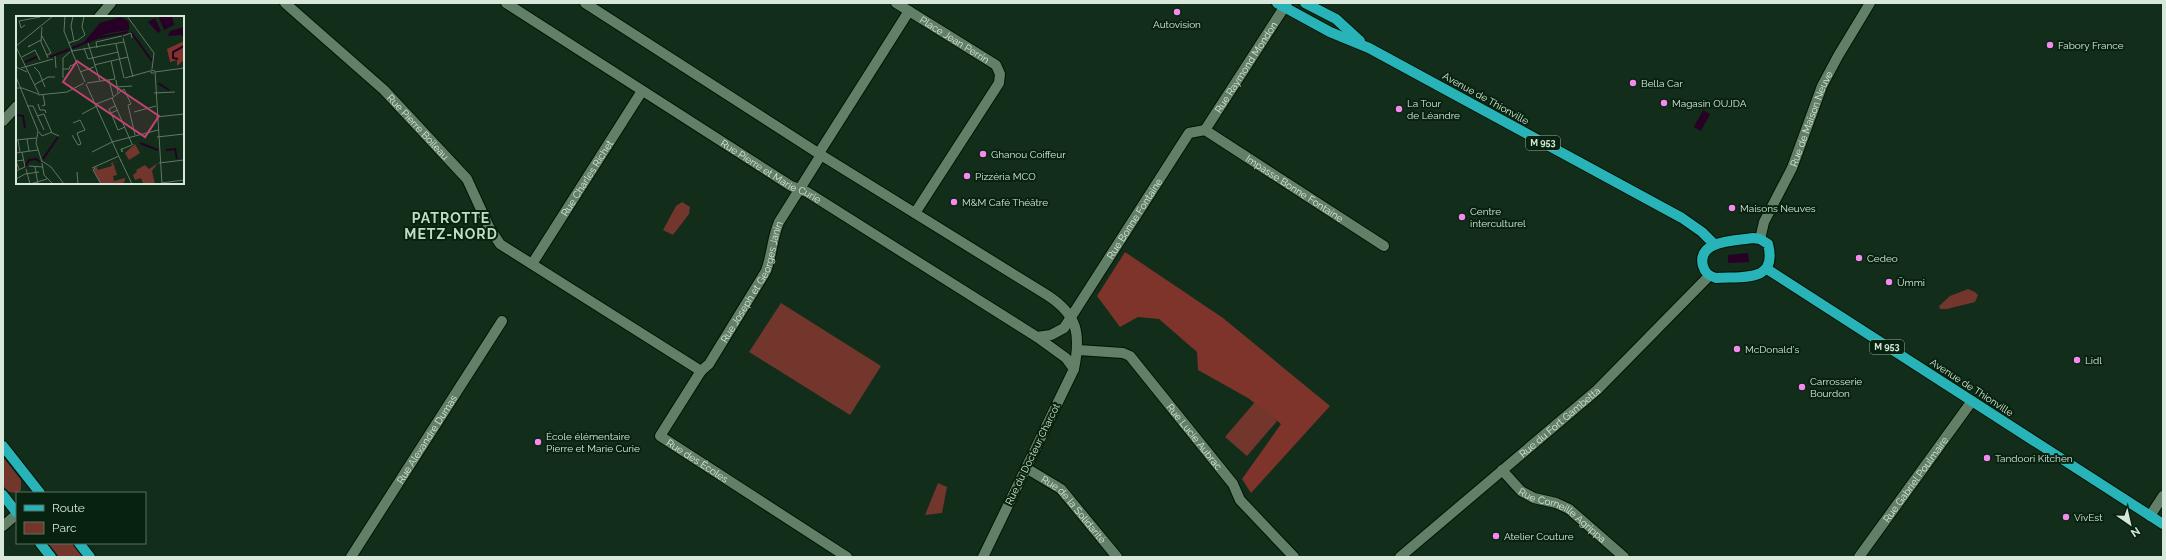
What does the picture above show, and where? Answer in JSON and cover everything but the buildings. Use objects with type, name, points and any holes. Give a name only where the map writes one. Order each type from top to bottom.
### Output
[{"type":"main road","name":"Avenue de Thionville","points":[[1305,3],[1336,19],[1369,48]]},
{"type":"main road","name":"Avenue de Thionville","points":[[1283,4],[1330,32],[1369,48],[1682,218],[1702,232],[1714,244]]},
{"type":"main road","points":[[1760,239],[1768,244],[1771,257],[1767,269],[1760,274],[1716,278],[1709,276],[1704,270],[1701,260],[1705,250],[1714,244],[1760,239]]},
{"type":"main road","name":"Avenue de Thionville","points":[[1767,269],[2163,524]]},
{"type":"main road","points":[[3,446],[39,492]]},
{"type":"main road","points":[[3,495],[16,512]]},
{"type":"main road","points":[[41,544],[51,557]]},
{"type":"main road","points":[[80,544],[90,557]]},
{"type":"street","points":[[100,16],[111,3]]},
{"type":"street","name":"Rue Pierre Boileau","points":[[285,3],[384,90],[467,179],[489,227],[500,244],[532,264]]},
{"type":"street","name":"Rue Pierre et Marie Curie","points":[[506,3],[799,190],[807,192],[1037,337],[1066,358],[1074,369]]},
{"type":"street","points":[[585,3],[820,154],[1062,305],[1071,317],[1076,330],[1078,350]]},
{"type":"street","points":[[896,3],[910,12]]},
{"type":"street","name":"Rue de Maison Neuve","points":[[1760,239],[1764,222],[1792,168],[1822,86],[1870,3]]},
{"type":"street","name":"Rue Raymond Mondon","points":[[1205,130],[1283,4]]},
{"type":"street","name":"Place Jean Perrin","points":[[799,190],[820,154],[910,12],[996,65],[1000,74],[999,83],[915,213]]},
{"type":"street","name":"Rue Charles Richet","points":[[532,264],[642,91]]},
{"type":"street","points":[[3,121],[16,107]]},
{"type":"street","name":"Impasse Bonne Fontaine","points":[[1205,130],[1384,246]]},
{"type":"street","name":"Rue Bonne Fontaine","points":[[1071,317],[1189,134],[1205,130]]},
{"type":"street","name":"Rue Joseph et Georges Janin","points":[[701,371],[709,364],[766,271],[770,260],[775,231],[799,190]]},
{"type":"street","points":[[532,264],[701,371]]},
{"type":"street","name":"Rue du Fort Gambetta","points":[[1400,557],[1597,390],[1709,276]]},
{"type":"street","points":[[1037,337],[1051,335],[1064,328],[1071,317]]},
{"type":"street","name":"Rue Alexandre Dumas","points":[[351,557],[502,321]]},
{"type":"street","name":"Rue du Docteur Charcot","points":[[983,557],[1074,369],[1078,350]]},
{"type":"street","name":"Rue Lucie Aubrac","points":[[1078,350],[1123,353],[1130,356],[1233,484],[1240,500],[1294,557]]},
{"type":"street","name":"Rue des Écoles","points":[[701,371],[660,436],[847,557]]},
{"type":"street","name":"Rue Gabriel Poulmaire","points":[[1859,557],[1972,401]]},
{"type":"street","name":"Rue de la Solidarité","points":[[1026,468],[1061,489],[1117,557]]},
{"type":"street","name":"Rue Corneille Agrippa","points":[[1502,470],[1521,491],[1534,498],[1556,503],[1569,509],[1624,557]]},
{"type":"street","points":[[2150,516],[2163,496]]},
{"type":"street","points":[[3,526],[16,514]]},
{"type":"green space","points":[[682,202],[690,207],[689,214],[673,235],[663,230],[676,206]]},
{"type":"green space","points":[[1968,289],[1978,295],[1975,302],[1947,309],[1940,309],[1939,306],[1950,296]]},
{"type":"green space","points":[[781,303],[881,366],[850,415],[749,352]]},
{"type":"green space","points":[[1255,402],[1277,421],[1247,456],[1225,437]]},
{"type":"green space","points":[[3,457],[21,480],[21,490],[16,493],[9,492],[3,486]]},
{"type":"green space","points":[[938,483],[947,487],[942,513],[925,515]]},
{"type":"green space","points":[[49,544],[73,544],[83,557],[59,557]]},
{"type":"shaded area","points":[[1703,110],[1710,114],[1701,131],[1694,127]]},
{"type":"shaded area","points":[[1125,252],[1223,318],[1330,406],[1251,493],[1242,479],[1281,424],[1248,398],[1198,370],[1197,352],[1159,319],[1138,317],[1120,327],[1097,296]]},
{"type":"shaded area","points":[[1748,253],[1749,262],[1728,263],[1728,255]]},
{"type":"place","name":"Autovision","points":[[1177,12]]},
{"type":"place","name":"Fabory France","points":[[2050,45]]},
{"type":"place","name":"Bella Car","points":[[1633,83]]},
{"type":"place","name":"Magasin OUJDA","points":[[1664,103]]},
{"type":"place","name":"La Tour de Léandre","points":[[1399,109]]},
{"type":"place","name":"Ghanou Coiffeur","points":[[983,154]]},
{"type":"place","name":"Pizzéria MCO","points":[[967,176]]},
{"type":"place","name":"M&M Café Théâtre","points":[[954,202]]},
{"type":"place","name":"Maisons Neuves","points":[[1732,208]]},
{"type":"place","name":"Centre interculturel","points":[[1462,217]]},
{"type":"place","name":"Cedeo","points":[[1859,258]]},
{"type":"place","name":"Ūmmi","points":[[1889,282]]},
{"type":"place","name":"McDonald's","points":[[1737,349]]},
{"type":"place","name":"Lidl","points":[[2077,360]]},
{"type":"place","name":"Carrosserie Bourdon","points":[[1802,387]]},
{"type":"place","name":"École élémentaire Pierre et Marie Curie","points":[[538,442]]},
{"type":"place","name":"Tandoori Kitchen","points":[[1987,458]]},
{"type":"place","name":"VivEst","points":[[2066,517]]},
{"type":"place","name":"Atelier Couture","points":[[1496,536]]},
{"type":"district","name":"PATROTTE METZ-NORD","points":[[451,226]]}]
